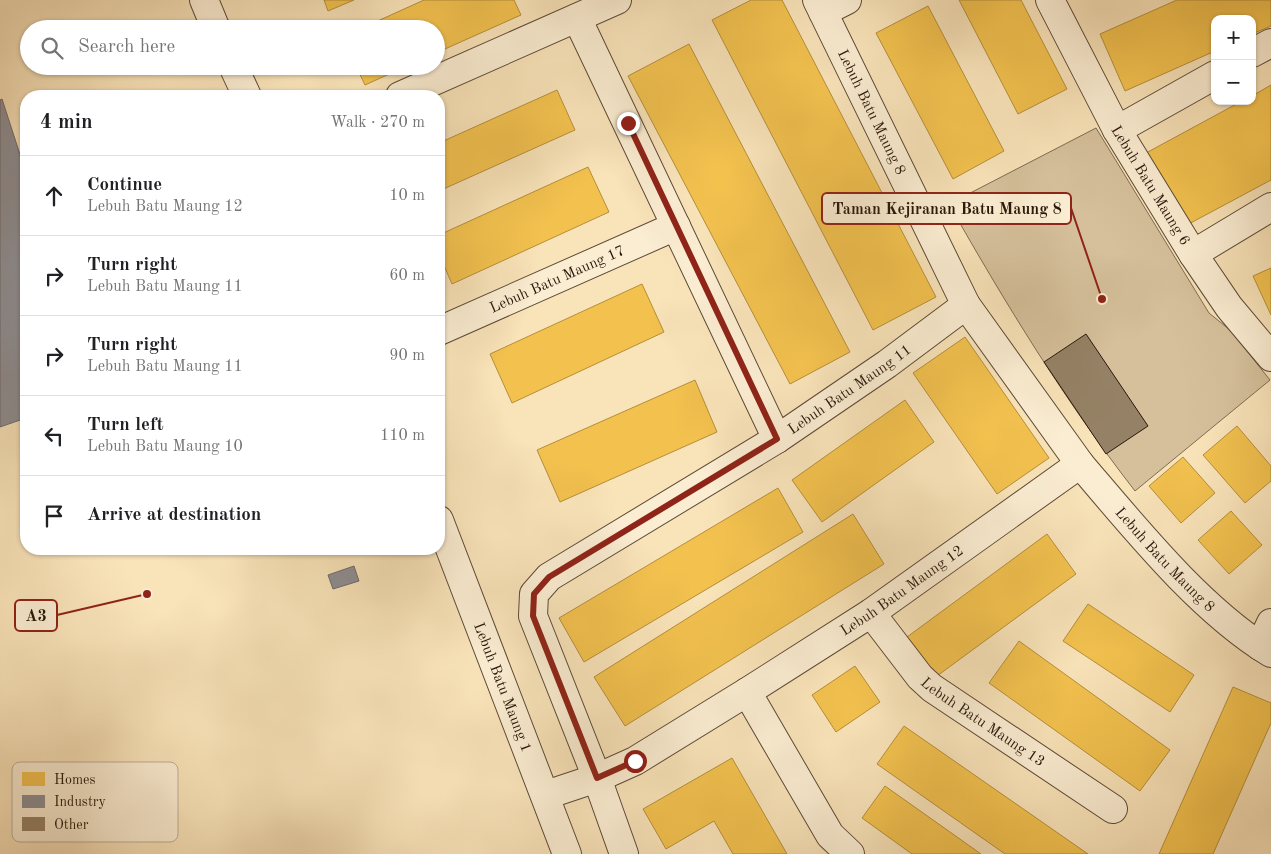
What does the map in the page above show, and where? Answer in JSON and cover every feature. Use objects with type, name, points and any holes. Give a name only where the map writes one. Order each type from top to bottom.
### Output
[{"type":"street","points":[[204,0],[212,20]]},
{"type":"street","points":[[414,90],[617,0]]},
{"type":"street","name":"Lebuh Batu Maung 6","points":[[1050,0],[1117,130],[1193,254],[1229,307],[1271,358]]},
{"type":"street","name":"Lebuh Batu Maung 8","points":[[829,4],[966,305]]},
{"type":"street","points":[[577,18],[777,439]]},
{"type":"street","points":[[1256,51],[1271,43]]},
{"type":"street","points":[[237,75],[244,90]]},
{"type":"street","points":[[1117,130],[1211,76]]},
{"type":"street","points":[[1193,254],[1271,207]]},
{"type":"street","name":"Lebuh Batu Maung 17","points":[[445,328],[676,226]]},
{"type":"street","points":[[966,305],[1080,464]]},
{"type":"street","name":"Lebuh Batu Maung 11","points":[[624,854],[597,778],[533,616],[534,594],[549,577],[777,439],[888,364],[966,305]]},
{"type":"street","name":"Lebuh Batu Maung 8","points":[[1080,464],[1152,547],[1237,629],[1267,640]]},
{"type":"street","name":"Lebuh Batu Maung 12","points":[[546,796],[597,778],[635,761],[747,692],[872,612],[1080,464]]},
{"type":"street","name":"Lebuh Batu Maung 1","points":[[445,535],[567,854]]},
{"type":"street","name":"Lebuh Batu Maung 13","points":[[872,612],[920,677],[932,688],[1113,809]]},
{"type":"street","points":[[747,692],[830,835],[850,854]]},
{"type":"shaded area","points":[[1096,128],[1209,313],[1230,330],[1270,380],[1135,491],[1060,387],[992,278],[949,204]]},
{"type":"building: Homes","points":[[324,0],[354,0],[328,11]]},
{"type":"building: Homes","points":[[424,0],[514,0],[521,15],[445,49],[445,20],[380,20]]},
{"type":"building: Homes","points":[[751,0],[782,0],[936,297],[873,330],[712,20]]},
{"type":"building: Homes","points":[[959,0],[1021,0],[1067,89],[1018,114]]},
{"type":"building: Homes","points":[[1177,0],[1271,0],[1271,26],[1256,32],[1256,15],[1211,15],[1211,53],[1125,91],[1100,34]]},
{"type":"building: Homes","points":[[928,6],[1004,151],[953,179],[876,33]]},
{"type":"building: Homes","points":[[689,44],[850,352],[790,384],[628,76]]},
{"type":"building: Homes","points":[[360,75],[387,75],[365,85]]},
{"type":"building: Homes","points":[[1271,85],[1271,180],[1185,226],[1146,153],[1235,105],[1256,105],[1256,94]]},
{"type":"building: Homes","points":[[557,90],[575,130],[445,188],[445,140]]},
{"type":"building: Homes","points":[[588,167],[609,212],[452,284],[445,268],[445,232]]},
{"type":"building: Homes","points":[[1271,268],[1271,315],[1253,276]]},
{"type":"building: Homes","points":[[642,284],[664,332],[512,403],[490,354]]},
{"type":"building: Homes","points":[[965,337],[1049,458],[997,494],[913,373]]},
{"type":"building: Homes","points":[[695,380],[717,432],[560,502],[537,450]]},
{"type":"building: Homes","points":[[905,400],[934,442],[822,522],[792,480]]},
{"type":"building: Homes","points":[[1237,426],[1271,466],[1271,481],[1245,503],[1203,455]]},
{"type":"building: Homes","points":[[1183,457],[1215,493],[1181,523],[1149,486]]},
{"type":"building: Homes","points":[[778,488],[803,532],[584,662],[559,618]]},
{"type":"building: Homes","points":[[1231,511],[1262,545],[1229,574],[1198,540]]},
{"type":"building: Homes","points":[[853,514],[884,564],[625,726],[594,677]]},
{"type":"building: Homes","points":[[1047,534],[1076,574],[937,676],[907,637]]},
{"type":"building: Homes","points":[[1088,604],[1194,675],[1170,712],[1063,641]]},
{"type":"building: Homes","points":[[1019,641],[1170,750],[1140,791],[989,683]]},
{"type":"building: Homes","points":[[855,666],[880,702],[836,732],[812,695]]},
{"type":"building: Homes","points":[[1233,687],[1271,703],[1271,723],[1213,854],[1159,854]]},
{"type":"building: Homes","points":[[904,726],[1088,854],[1005,854],[877,764]]},
{"type":"building: Homes","points":[[732,758],[787,854],[733,854],[714,821],[666,849],[643,809]]},
{"type":"building: Homes","points":[[885,786],[981,854],[912,854],[862,818]]},
{"type":"building: Industry","points":[[2,99],[20,154],[20,420],[0,427],[0,100]]},
{"type":"building: Industry","points":[[354,566],[359,581],[333,589],[328,575]]},
{"type":"building: Other","points":[[1086,334],[1148,426],[1106,454],[1044,362]]},
{"type":"place","name":"Taman Kejiranan Batu Maung 8","points":[[1102,299]]},
{"type":"place","name":"A3","points":[[147,594]]},
{"type":"route","points":[[628,123],[777,439],[549,577],[534,594],[532,604],[533,616],[597,778],[635,761]]}]
